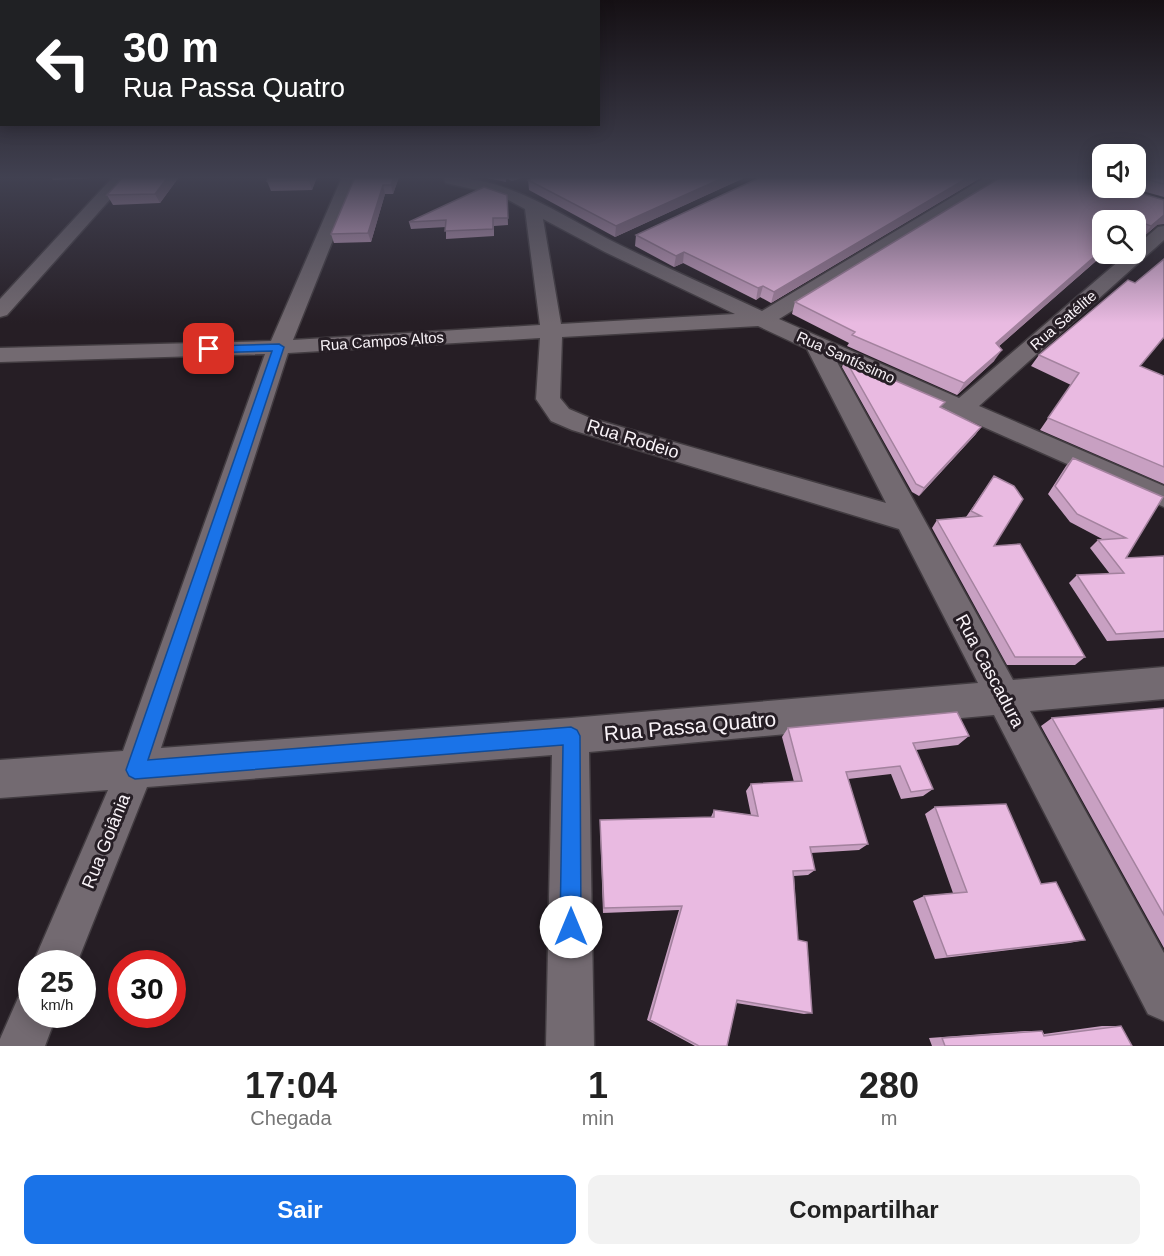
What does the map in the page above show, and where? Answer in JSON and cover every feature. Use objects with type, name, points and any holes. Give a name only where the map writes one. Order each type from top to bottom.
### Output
[{"type":"street","points":[[0,312],[78,226]]},
{"type":"street","name":"Rua Goiânia","points":[[60,950],[135,770],[279,347],[330,226]]},
{"type":"street","name":"Rua Rodeio","points":[[536,226],[551,330],[548,399],[560,415],[581,424],[910,521]]},
{"type":"street","name":"Rua Santíssimo","points":[[568,226],[816,345],[1164,496]]},
{"type":"street","points":[[764,319],[917,226]]},
{"type":"street","name":"Rua Satélite","points":[[962,408],[1164,231]]},
{"type":"street","points":[[612,248],[633,238]]},
{"type":"street","name":"Rua Campos Altos","points":[[0,355],[279,347],[764,319]]},
{"type":"street","name":"Rua Cascadura","points":[[816,345],[1164,998]]},
{"type":"street","name":"Rua Passa Quatro","points":[[0,779],[571,736],[1164,683]]},
{"type":"street","points":[[570,1046],[571,736]]},
{"type":"street","points":[[21,1046],[28,1028]]},
{"type":"building","points":[[334,226],[370,226],[368,233],[331,234]]},
{"type":"building","points":[[445,226],[493,226],[493,229],[445,231]]},
{"type":"building","points":[[656,226],[886,226],[774,292],[763,286],[758,288],[684,252],[676,256],[636,235]]},
{"type":"building","points":[[921,226],[1092,226],[1092,259],[996,343],[1002,350],[964,383],[852,335],[855,332],[795,302]]},
{"type":"building","points":[[1164,259],[1164,337],[1140,366],[1164,376],[1164,467],[1048,418],[1079,373],[1039,355],[1128,280],[1135,283]]},
{"type":"building","points":[[845,359],[945,402],[940,407],[981,427],[924,488],[916,484]]},
{"type":"building","points":[[1073,458],[1163,497],[1126,558],[1164,556],[1164,631],[1116,634],[1077,575],[1124,573],[1098,540],[1126,538],[1077,514],[1055,486]]},
{"type":"building","points":[[994,476],[1014,486],[1023,499],[994,546],[1020,544],[1085,657],[1015,657],[937,520],[981,516],[971,511]]},
{"type":"building","points":[[1164,708],[1164,915],[1052,718]]},
{"type":"building","points":[[957,712],[969,736],[913,743],[933,789],[911,792],[900,766],[846,772],[868,844],[810,847],[815,870],[793,871],[798,940],[807,942],[812,1013],[737,1000],[727,1046],[699,1046],[650,1020],[682,906],[604,908],[600,820],[714,817],[714,810],[758,816],[751,784],[802,781],[788,728]]},
{"type":"building","points":[[1006,804],[1041,884],[1056,882],[1085,940],[947,956],[924,896],[967,892],[935,807]]},
{"type":"building","points":[[1121,1026],[1132,1046],[945,1046],[942,1038],[1042,1031],[1044,1036]]},
{"type":"route","points":[[209,349],[279,347],[135,770],[571,736],[571,927]]}]
